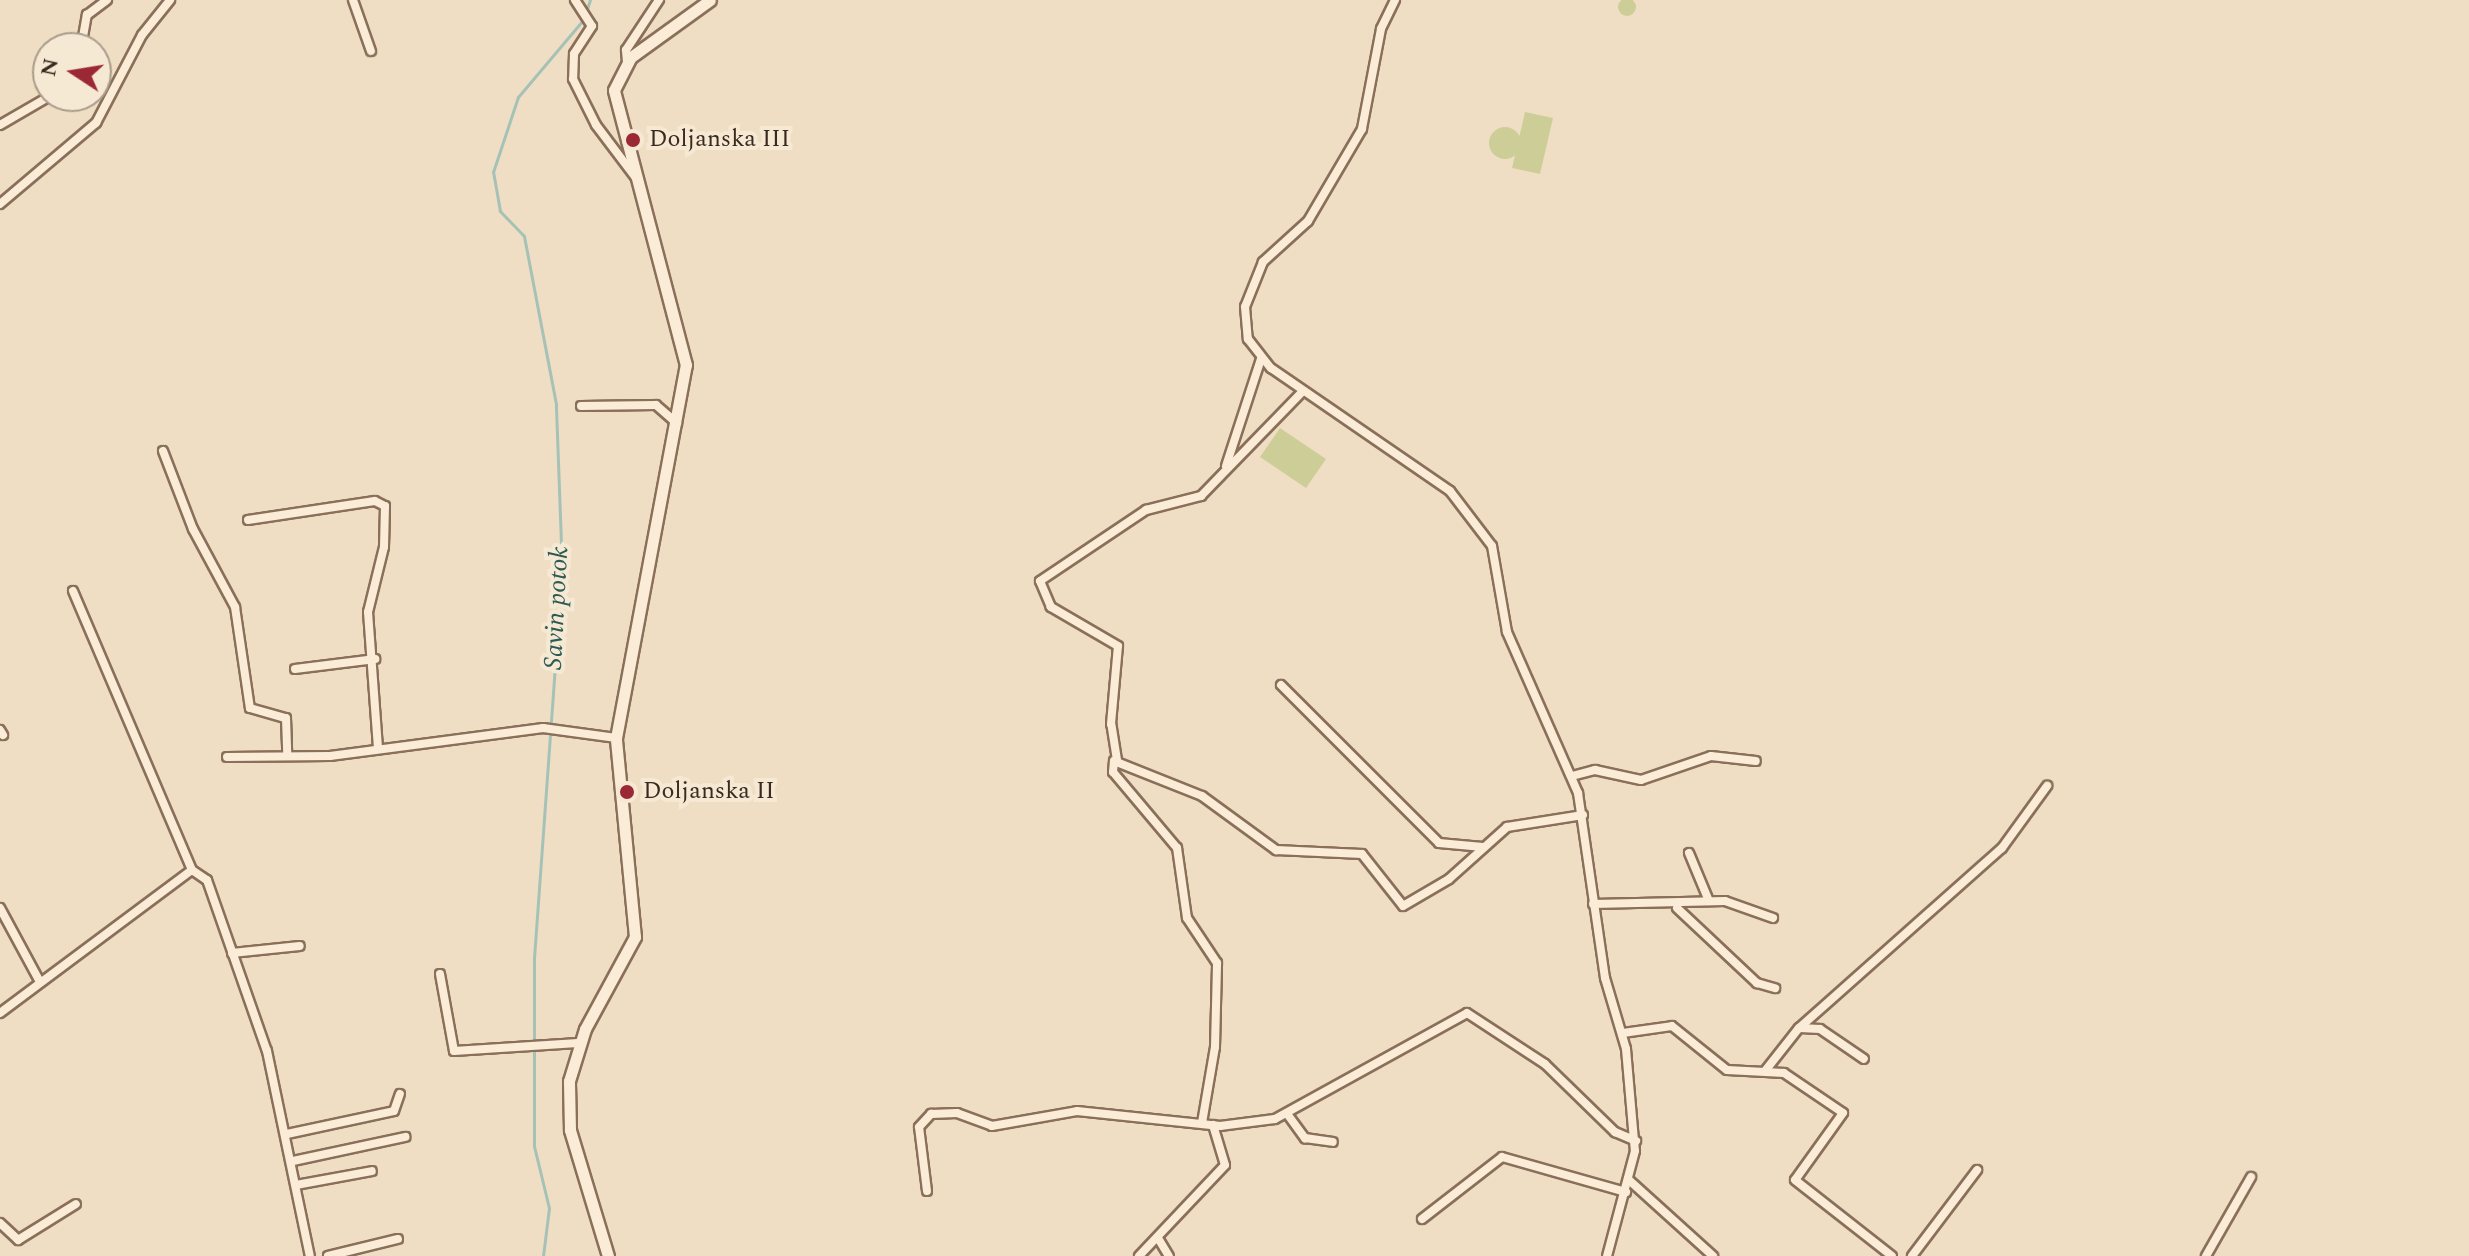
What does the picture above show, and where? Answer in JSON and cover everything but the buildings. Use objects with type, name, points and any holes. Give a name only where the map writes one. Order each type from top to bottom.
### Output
[{"type":"street","points":[[84,32],[87,15],[107,0]]},
{"type":"street","points":[[0,204],[96,123],[142,35],[170,0]]},
{"type":"street","points":[[353,0],[371,51]]},
{"type":"street","points":[[575,0],[587,13],[590,30],[572,59],[573,79],[596,125],[641,181]]},
{"type":"street","points":[[608,1256],[568,1117],[578,1043],[635,937],[616,738],[678,423],[686,356],[641,181],[613,97],[627,62],[626,50],[659,0]]},
{"type":"street","points":[[627,62],[710,0]]},
{"type":"street","points":[[1395,0],[1381,29],[1362,129],[1308,221],[1263,262],[1252,283],[1248,339],[1261,359],[1303,391],[1450,491],[1474,517],[1492,546],[1507,632],[1572,776],[1583,815],[1593,904],[1623,1033],[1636,1141],[1630,1181],[1607,1256]]},
{"type":"street","points":[[0,125],[32,106]]},
{"type":"street","points":[[1225,466],[1261,359]]},
{"type":"street","points":[[1202,1123],[1215,1047],[1217,963],[1187,918],[1177,848],[1113,772],[1117,760],[1111,724],[1119,694],[1118,646],[1051,607],[1040,581],[1146,510],[1201,496],[1225,466],[1303,391]]},
{"type":"street","points":[[581,406],[656,405],[678,423]]},
{"type":"street","points":[[163,451],[193,529],[235,607],[250,708],[286,718],[287,756]]},
{"type":"street","points":[[248,520],[382,503],[386,537],[368,612],[375,659],[378,749]]},
{"type":"street","points":[[73,591],[192,870],[207,880],[287,1134],[310,1256]]},
{"type":"street","points":[[295,669],[375,659]]},
{"type":"street","points":[[1281,685],[1439,843],[1483,847]]},
{"type":"street","points":[[227,757],[378,749],[543,728],[616,738]]},
{"type":"street","points":[[1572,776],[1595,770],[1641,780],[1711,756],[1756,761]]},
{"type":"street","points":[[1117,760],[1202,796],[1276,850],[1362,854],[1403,906],[1507,827],[1583,815]]},
{"type":"street","points":[[1764,1072],[1799,1028],[2002,848],[2047,786]]},
{"type":"street","points":[[1689,853],[1709,901]]},
{"type":"street","points":[[0,1013],[39,980],[192,870]]},
{"type":"street","points":[[1593,904],[1676,907],[1709,901],[1773,918]]},
{"type":"street","points":[[1676,907],[1757,983],[1775,988]]},
{"type":"street","points":[[0,908],[39,980]]},
{"type":"street","points":[[232,953],[300,946]]},
{"type":"street","points":[[440,974],[454,1051],[578,1043]]},
{"type":"street","points":[[927,1191],[919,1127],[941,1111],[992,1126],[1077,1111],[1213,1125],[1288,1115],[1392,1049],[1474,1013],[1636,1141]]},
{"type":"street","points":[[1623,1033],[1665,1024],[1737,1075],[1784,1073],[1845,1115],[1795,1180],[1892,1256]]},
{"type":"street","points":[[1799,1028],[1820,1029],[1864,1059]]},
{"type":"street","points":[[287,1134],[394,1111],[400,1094]]},
{"type":"street","points":[[1288,1115],[1305,1138],[1333,1142]]},
{"type":"street","points":[[1139,1256],[1225,1165],[1213,1125]]},
{"type":"street","points":[[293,1161],[405,1137]]},
{"type":"street","points":[[1422,1219],[1502,1157],[1585,1186],[1626,1192]]},
{"type":"street","points":[[1912,1256],[1977,1170]]},
{"type":"street","points":[[296,1185],[372,1171]]},
{"type":"street","points":[[2206,1256],[2251,1177]]},
{"type":"street","points":[[1630,1181],[1713,1256]]},
{"type":"street","points":[[0,1223],[18,1240],[76,1204]]},
{"type":"street","points":[[1158,1238],[1169,1256]]},
{"type":"street","points":[[328,1256],[398,1239]]},
{"type":"green space","points":[[1623,-2],[1631,-2],[1636,7],[1634,14],[1623,16],[1618,11],[1618,3]]},
{"type":"green space","points":[[1525,112],[1553,118],[1540,174],[1512,168]]},
{"type":"green space","points":[[1505,127],[1516,132],[1521,143],[1516,154],[1505,159],[1494,154],[1489,143],[1494,132]]},
{"type":"green space","points":[[1280,428],[1326,459],[1306,488],[1260,457]]},
{"type":"waterway","name":"Savin potok","points":[[586,12],[590,0]]},
{"type":"waterway","name":"Savin potok","points":[[543,1256],[549,1208],[534,1146],[534,958],[562,571],[556,404],[524,236],[500,211],[493,172],[518,97],[584,19]]},
{"type":"place","name":"Doljanska III","points":[[633,140]]},
{"type":"place","name":"Doljanska II","points":[[627,792]]}]
